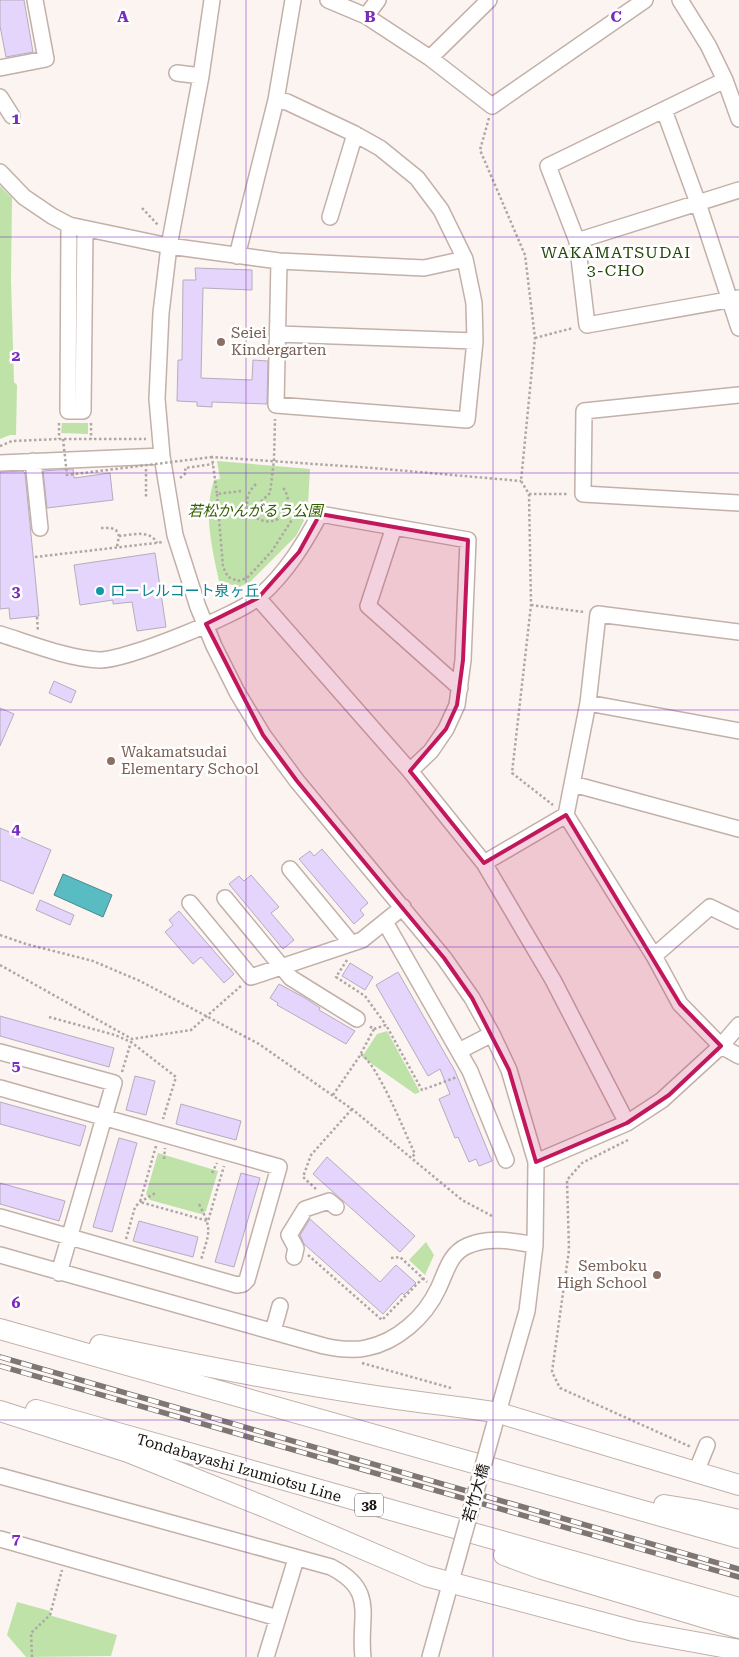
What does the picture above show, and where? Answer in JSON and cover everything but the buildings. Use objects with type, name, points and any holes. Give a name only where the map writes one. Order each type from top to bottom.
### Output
[{"type":"main road","points":[[0,1325],[314,1386],[470,1408],[496,1421],[702,1457],[739,1485]]},
{"type":"main road","points":[[0,1330],[739,1538]]},
{"type":"main road","name":"Tondabayashi Izumiotsu Line","points":[[0,1400],[739,1608]]},
{"type":"main road","points":[[0,1411],[128,1452],[265,1506],[426,1576],[634,1631],[739,1650]]},
{"type":"main road","points":[[302,1486],[542,1568],[739,1628]]},
{"type":"main road","points":[[570,1490],[695,1510],[739,1520]]},
{"type":"street","points":[[0,68],[46,59],[35,0]]},
{"type":"street","name":"若竹大橋","points":[[212,0],[202,76],[170,246],[161,313],[157,399],[162,456],[175,535],[198,607],[214,646],[237,692],[263,735],[297,781],[444,958],[472,998],[509,1070],[536,1162],[535,1245],[527,1311],[430,1657]]},
{"type":"street","points":[[238,256],[276,100],[293,0]]},
{"type":"street","points":[[328,0],[366,16],[430,58],[492,106],[645,0]]},
{"type":"street","points":[[366,16],[378,0]]},
{"type":"street","points":[[430,58],[489,0]]},
{"type":"street","points":[[680,0],[708,45],[726,80],[739,119]]},
{"type":"street","points":[[177,73],[202,76]]},
{"type":"street","points":[[726,80],[548,166],[577,241],[587,325],[734,299]]},
{"type":"street","points":[[0,97],[12,116]]},
{"type":"street","points":[[276,100],[287,102],[380,148],[417,178],[441,210],[466,259],[474,304],[474,341],[467,420],[276,405],[279,261]]},
{"type":"street","points":[[664,110],[734,299],[739,328]]},
{"type":"street","points":[[330,217],[355,134]]},
{"type":"street","points":[[0,172],[24,197],[69,225],[170,246],[279,261],[424,268],[466,259]]},
{"type":"street","points":[[577,241],[739,190]]},
{"type":"street","points":[[69,225],[68,411],[83,411],[85,228]]},
{"type":"street","points":[[278,334],[474,341]]},
{"type":"street","points":[[739,395],[584,411],[583,494],[739,503]]},
{"type":"street","points":[[0,463],[162,456]]},
{"type":"street","points":[[33,461],[40,528]]},
{"type":"street","points":[[0,634],[74,656],[100,660],[128,655],[206,624],[258,598],[282,574],[299,552],[320,514],[468,540],[463,660],[457,705],[446,729],[430,751],[410,771]]},
{"type":"street","points":[[394,527],[368,606],[460,688]]},
{"type":"street","points":[[258,598],[410,771],[484,863],[553,980],[631,1129]]},
{"type":"street","points":[[739,632],[598,614],[588,703],[566,815],[654,956],[680,1004],[721,1046],[739,1056]]},
{"type":"street","points":[[588,703],[739,732]]},
{"type":"street","points":[[573,784],[739,829]]},
{"type":"street","points":[[484,863],[566,815]]},
{"type":"street","points":[[290,869],[347,938],[349,944]]},
{"type":"street","points":[[225,898],[280,968],[291,978],[356,1019]]},
{"type":"street","points":[[190,903],[251,977],[362,940],[402,907]]},
{"type":"street","points":[[654,956],[710,907],[739,921]]},
{"type":"street","points":[[385,922],[470,1071],[506,1160]]},
{"type":"street","points":[[536,1162],[631,1129],[721,1046],[739,1025]]},
{"type":"street","points":[[459,1051],[492,1034]]},
{"type":"street","points":[[0,1052],[114,1083],[59,1273]]},
{"type":"street","points":[[0,1088],[279,1167],[247,1280],[243,1284],[237,1285],[0,1218]]},
{"type":"street","points":[[295,1253],[289,1235],[305,1209],[332,1204]]},
{"type":"street","points":[[0,1255],[324,1346],[345,1350],[366,1348],[398,1335],[415,1322],[430,1305],[454,1254],[466,1246],[483,1241],[510,1241],[535,1245]]},
{"type":"street","points":[[273,1331],[280,1306]]},
{"type":"street","points":[[0,1476],[331,1567],[342,1572],[359,1591],[364,1603],[363,1657]]},
{"type":"street","points":[[0,1539],[278,1618]]},
{"type":"street","points":[[266,1657],[296,1558]]},
{"type":"path","points":[[492,106],[480,150],[525,255],[535,338],[521,481],[529,494],[531,605],[512,773],[566,815]]},
{"type":"path","points":[[142,208],[158,225]]},
{"type":"path","points":[[535,338],[587,325]]},
{"type":"path","points":[[250,512],[270,493],[274,460],[276,405]]},
{"type":"path","points":[[59,420],[67,475],[212,457],[274,460],[521,481]]},
{"type":"path","points":[[91,421],[91,439]]},
{"type":"path","points":[[0,446],[12,441],[61,438],[147,439]]},
{"type":"path","points":[[212,457],[223,567],[228,578],[238,580],[247,578],[272,551],[295,515],[286,511]]},
{"type":"path","points":[[145,464],[146,498]]},
{"type":"path","points":[[180,478],[186,473],[186,468],[213,464]]},
{"type":"path","points":[[256,484],[248,494],[247,500],[250,512],[262,521],[275,520],[286,511],[288,497],[282,486]]},
{"type":"path","points":[[217,494],[241,491]]},
{"type":"path","points":[[529,494],[583,494]]},
{"type":"path","points":[[100,528],[116,530],[119,536],[117,547]]},
{"type":"path","points":[[35,557],[156,543],[154,538],[149,535],[119,536]]},
{"type":"path","points":[[531,605],[598,614]]},
{"type":"path","points":[[0,935],[93,962],[140,981],[259,1044],[352,1108],[462,1200],[492,1216]]},
{"type":"path","points":[[349,944],[354,958],[346,961],[336,977],[365,996],[386,1025],[422,1090],[470,1071]]},
{"type":"path","points":[[0,965],[131,1041],[176,1077],[140,1202]]},
{"type":"path","points":[[49,1017],[131,1041],[191,1030],[251,977]]},
{"type":"path","points":[[356,1019],[374,1029]]},
{"type":"path","points":[[334,1095],[361,1054],[374,1029],[386,1025]]},
{"type":"path","points":[[114,1083],[119,1080],[131,1041]]},
{"type":"path","points":[[361,1054],[367,1058],[383,1085],[415,1154],[412,1158]]},
{"type":"path","points":[[332,1204],[303,1177],[310,1155],[352,1108]]},
{"type":"path","points":[[631,1129],[582,1163],[567,1180],[569,1250],[552,1372],[560,1388],[702,1457]]},
{"type":"path","points":[[208,1221],[227,1153]]},
{"type":"path","points":[[122,1252],[135,1207],[157,1192]]},
{"type":"path","points":[[140,1202],[208,1221]]},
{"type":"path","points":[[198,1274],[209,1229],[208,1221],[199,1204]]},
{"type":"path","points":[[295,1253],[304,1251],[382,1320],[423,1278]]},
{"type":"path","points":[[392,1258],[400,1257],[429,1283]]},
{"type":"path","points":[[361,1363],[452,1388]]},
{"type":"path","points":[[32,1657],[31,1633],[50,1615],[65,1559]]},
{"type":"highlighted area","points":[[320,514],[468,540],[463,660],[457,705],[446,729],[410,771],[484,863],[566,815],[680,1004],[721,1046],[669,1095],[627,1123],[536,1162],[509,1070],[472,998],[444,958],[297,781],[263,735],[206,624],[258,598],[299,552]]},
{"type":"green space","points":[[0,186],[12,198],[11,280],[14,382],[17,385],[16,435],[0,439]]},
{"type":"green space","points":[[62,423],[88,423],[88,434],[61,433]]},
{"type":"green space","name":"若松かんがるう公園","points":[[217,461],[310,469],[308,504],[311,507],[296,536],[250,582],[239,587],[219,581],[211,543],[209,505],[214,480],[220,479]]},
{"type":"green space","points":[[387,1031],[420,1092],[415,1094],[362,1057],[377,1034]]},
{"type":"green space","points":[[158,1153],[218,1171],[206,1211],[201,1214],[150,1200],[146,1194]]},
{"type":"green space","points":[[426,1242],[434,1255],[425,1275],[409,1260]]},
{"type":"green space","points":[[17,1602],[50,1611],[49,1615],[117,1635],[111,1656],[26,1657],[7,1635]]},
{"type":"water","points":[[63,874],[112,895],[103,917],[54,895]]},
{"type":"railway","points":[[0,1357],[739,1569]]},
{"type":"railway","points":[[0,1366],[739,1577]]},
{"type":"place","name":"Seiei Kindergarten","points":[[221,342]]},
{"type":"place","name":"ローレルコート泉ヶ丘","points":[[100,591]]},
{"type":"place","name":"Wakamatsudai Elementary School","points":[[111,761]]},
{"type":"place","name":"Semboku High School","points":[[657,1275]]},
{"type":"district","name":"WAKAMATSUDAI 3-CHO","points":[[616,261]]}]
